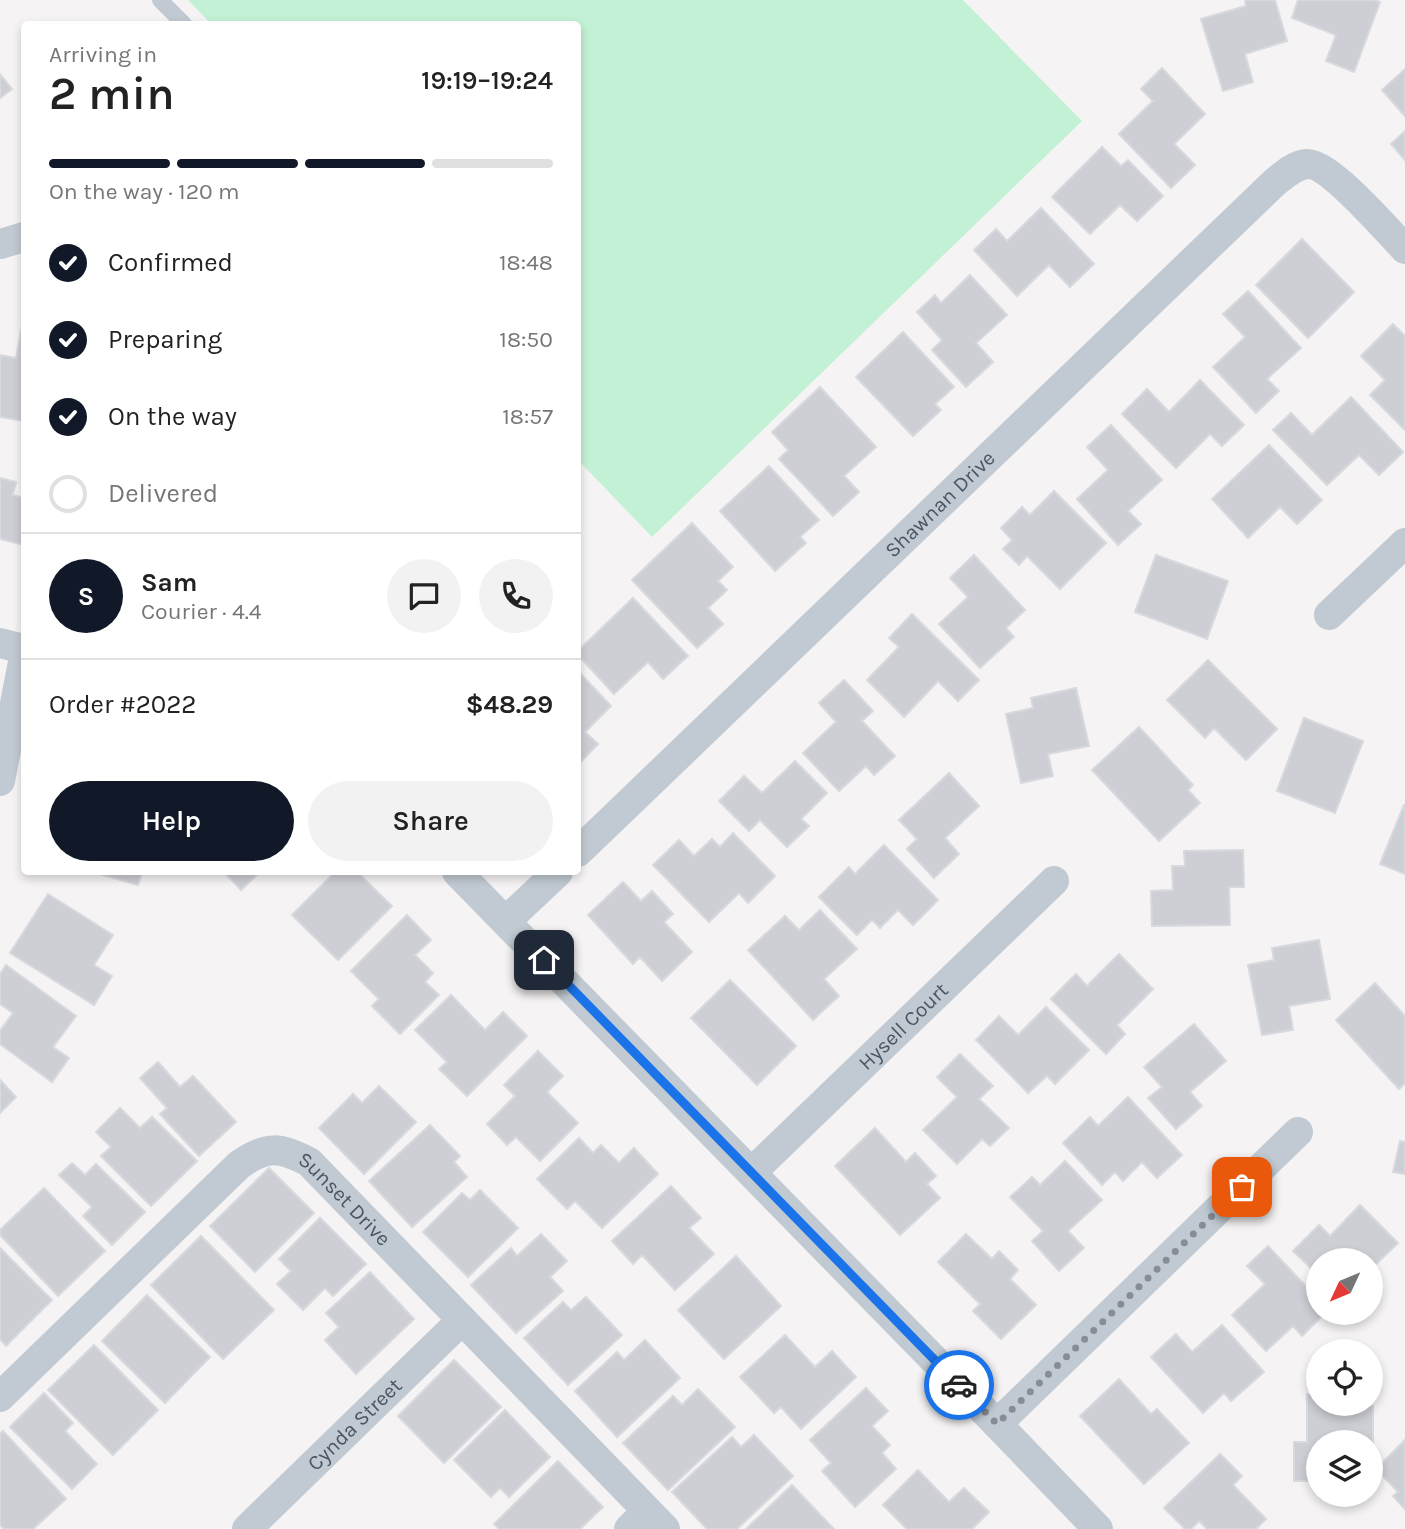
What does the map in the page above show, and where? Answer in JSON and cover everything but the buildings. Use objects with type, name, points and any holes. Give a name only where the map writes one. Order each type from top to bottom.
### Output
[{"type":"street","name":"Shawnan Drive","points":[[581,849],[1290,170],[1307,164],[1324,170],[1343,185],[1405,249]]},
{"type":"street","points":[[0,244],[21,238]]},
{"type":"street","points":[[1329,615],[1405,543]]},
{"type":"street","points":[[0,643],[21,648]]},
{"type":"street","points":[[0,781],[21,672]]},
{"type":"street","points":[[460,875],[1098,1529]]},
{"type":"street","points":[[506,921],[555,875]]},
{"type":"street","name":"Hysell Court","points":[[752,1172],[1054,881]]},
{"type":"street","points":[[997,1424],[1298,1132]]},
{"type":"street","name":"Sunset Drive","points":[[0,1397],[239,1165],[256,1153],[275,1150],[292,1154],[309,1163],[462,1320],[647,1523]]},
{"type":"street","name":"Cynda Street","points":[[247,1529],[462,1320]]},
{"type":"lane","points":[[160,0],[181,21]]},
{"type":"green space","points":[[188,0],[963,0],[1082,121],[652,537],[581,463],[581,21],[208,21]]},
{"type":"way so far","points":[[959,1385],[997,1424],[1242,1187]]},
{"type":"route","points":[[544,960],[959,1385]]}]
